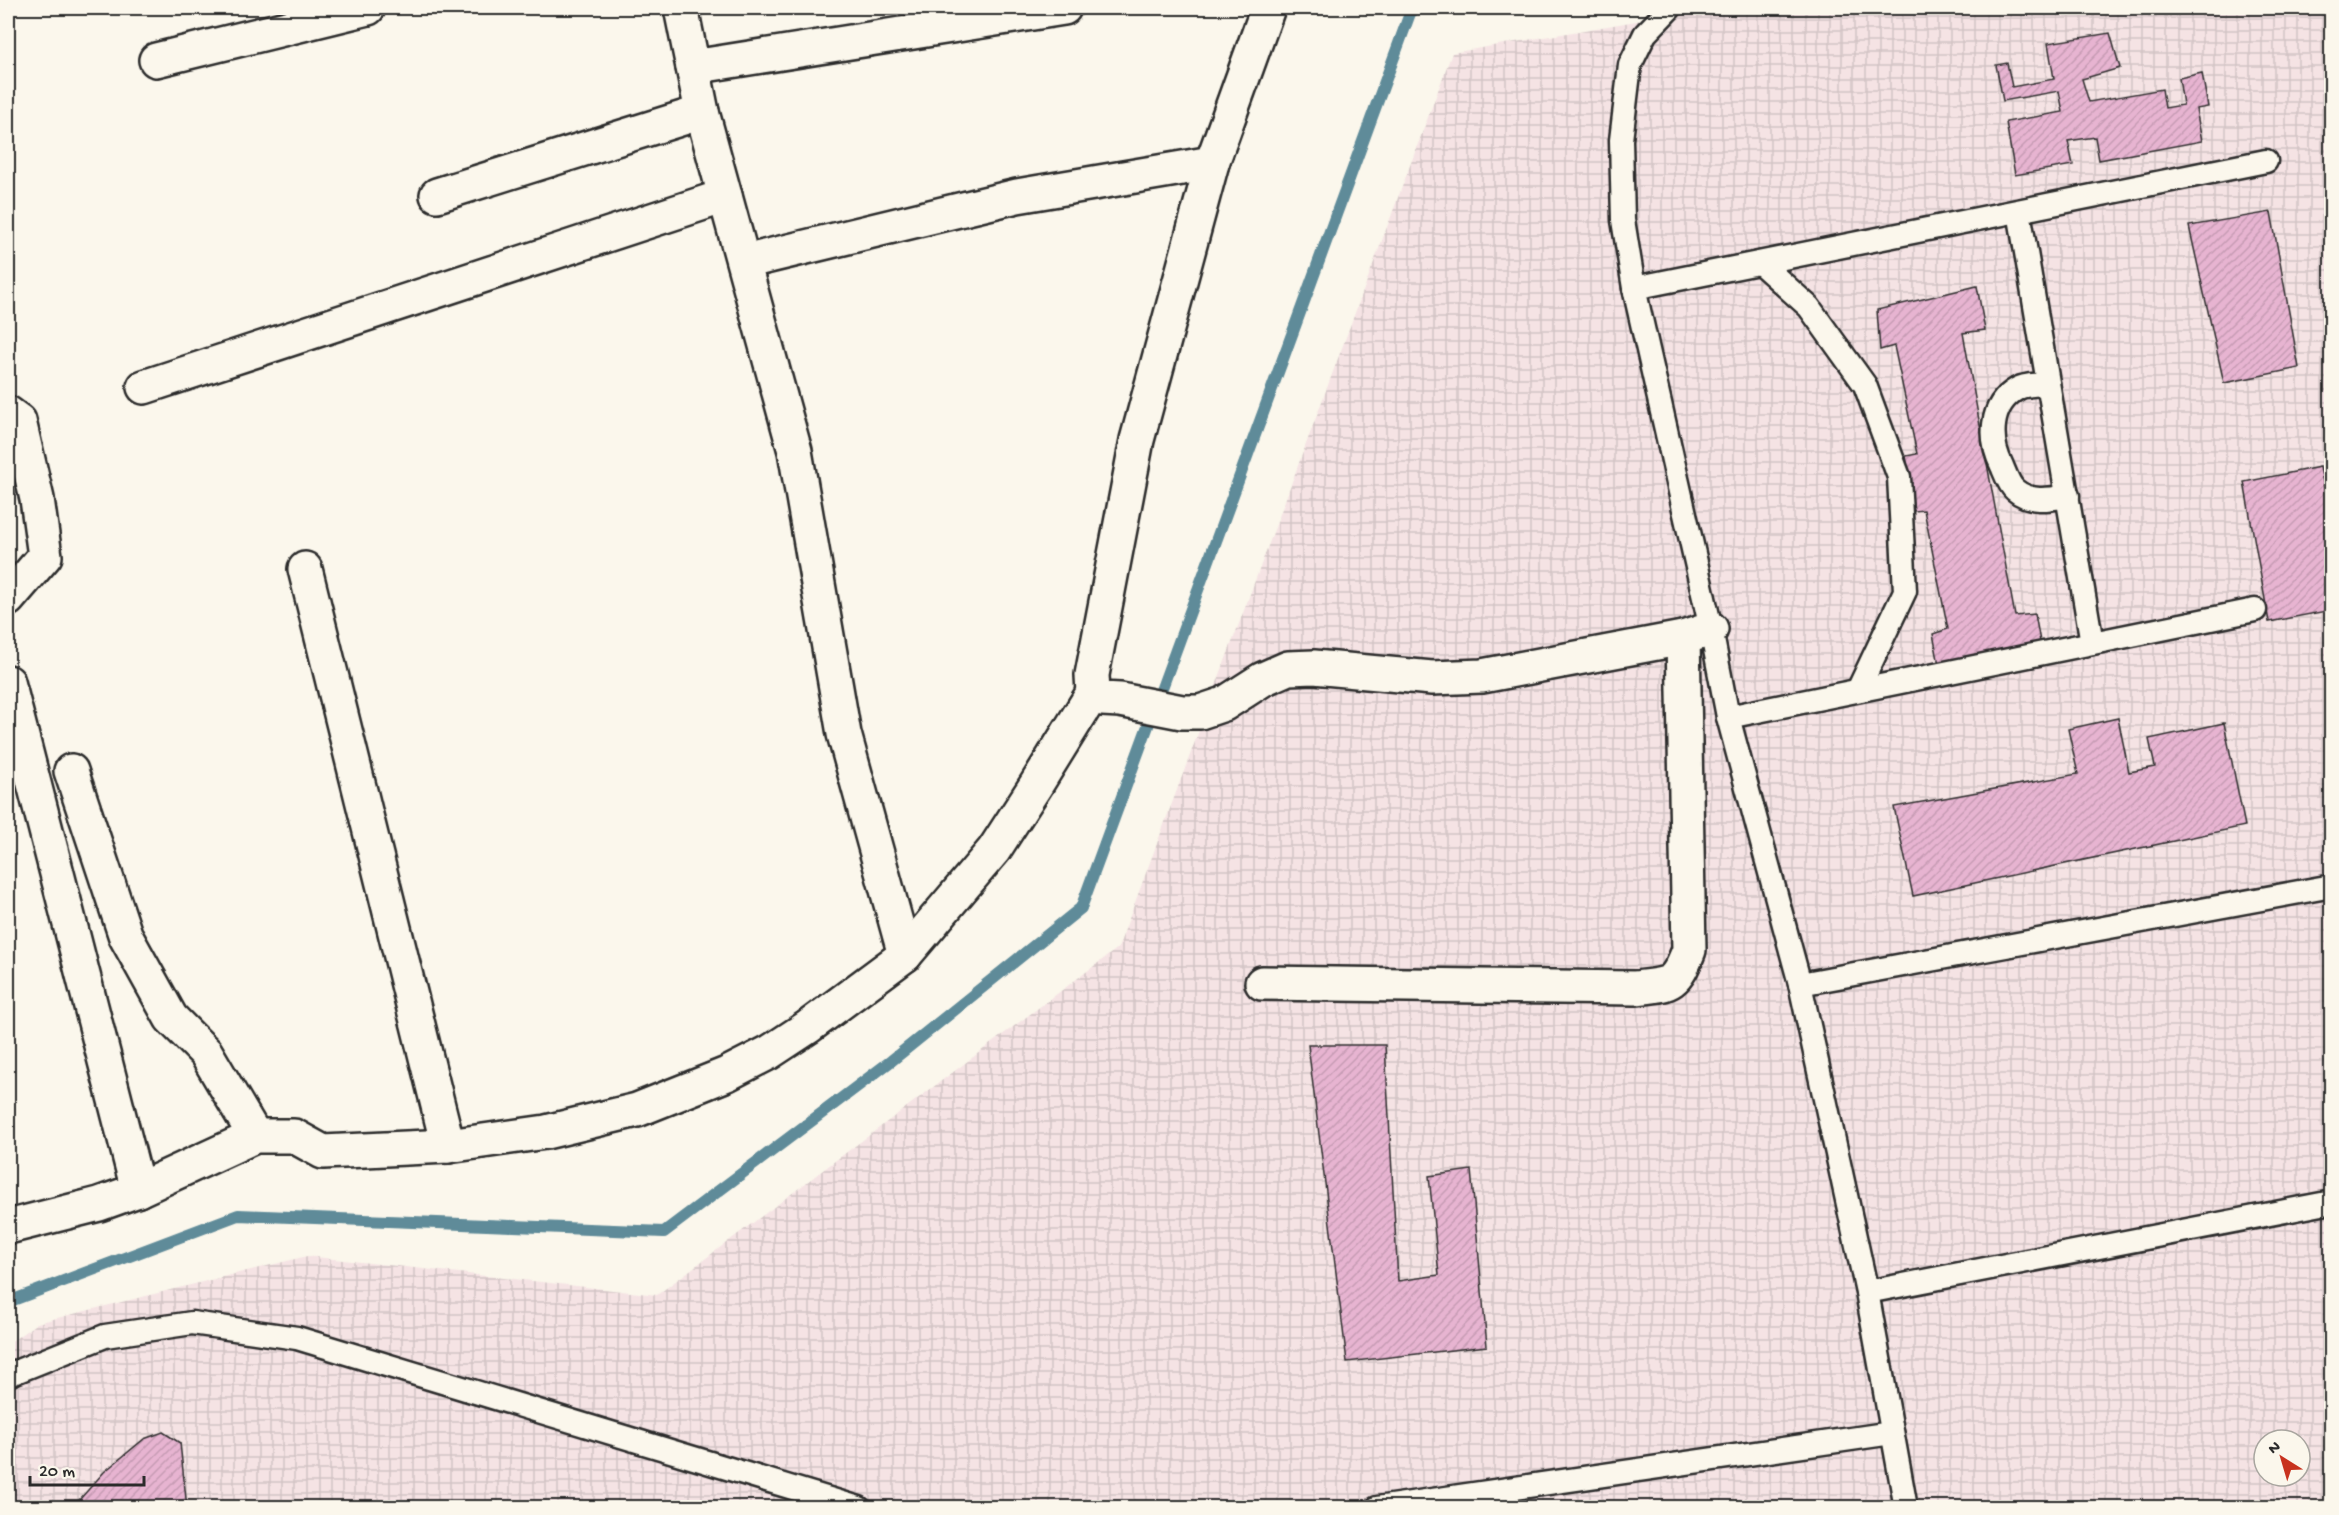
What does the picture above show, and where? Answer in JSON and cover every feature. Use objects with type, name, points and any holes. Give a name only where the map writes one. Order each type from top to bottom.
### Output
[{"type":"street","points":[[156,60],[368,8]]},
{"type":"street","points":[[681,8],[702,112],[795,451],[844,734],[905,955]]},
{"type":"street","points":[[693,67],[1064,8]]},
{"type":"street","points":[[1262,983],[1635,988],[1665,984],[1680,973],[1689,951],[1697,634],[1482,676],[1432,678],[1314,667],[1288,668],[1263,679],[1224,705],[1200,711],[1182,712],[1106,697],[1092,675],[1137,440],[1212,163],[1268,8]]},
{"type":"street","points":[[437,195],[702,112]]},
{"type":"street","points":[[744,262],[1017,196],[1212,163]]},
{"type":"street","points":[[144,387],[725,196]]},
{"type":"street","points":[[8,413],[19,421],[37,499],[45,556],[8,599]]},
{"type":"street","points":[[305,569],[448,1146]]},
{"type":"street","points":[[8,682],[138,1190]]},
{"type":"street","points":[[8,1227],[99,1204],[138,1190],[255,1136],[294,1136],[323,1152],[448,1146],[546,1132],[637,1110],[727,1074],[770,1052],[905,955],[994,850],[1036,785],[1106,697]]},
{"type":"street","points":[[71,771],[126,937],[171,1018],[206,1053],[255,1136]]},
{"type":"lane","points":[[1670,8],[1645,34],[1630,65],[1622,140],[1623,209],[1634,288],[1697,634],[1728,717],[1800,984],[1867,1292],[1906,1508]]},
{"type":"lane","points":[[1634,288],[2266,161]]},
{"type":"lane","points":[[2019,211],[2092,643]]},
{"type":"lane","points":[[1760,263],[1809,307],[1865,385],[1899,477],[1905,591],[1858,690]]},
{"type":"lane","points":[[2048,384],[2018,388],[2000,403],[1993,422],[1997,456],[2014,490],[2039,499],[2068,496]]},
{"type":"lane","points":[[1728,717],[2255,610]]},
{"type":"lane","points":[[1800,984],[2331,886]]},
{"type":"lane","points":[[1867,1292],[2331,1202]]},
{"type":"lane","points":[[8,1375],[105,1336],[192,1323],[297,1338],[859,1508]]},
{"type":"lane","points":[[1377,1508],[1486,1499],[1892,1433]]},
{"type":"shaded area","points":[[1711,8],[2331,8],[2331,1507],[8,1507],[8,1344],[37,1323],[307,1256],[657,1295],[1118,948],[1452,53]]},
{"type":"building","points":[[2110,33],[2120,68],[2082,79],[2089,102],[2162,89],[2165,108],[2183,105],[2179,78],[2202,73],[2208,107],[2196,109],[2202,141],[2099,160],[2095,137],[2068,141],[2073,165],[2015,175],[2006,122],[2063,112],[2059,91],[2003,101],[1996,65],[2007,63],[2012,87],[2054,79],[2048,43]]},
{"type":"building","points":[[2271,212],[2299,368],[2224,383],[2189,226]]},
{"type":"building","points":[[1977,286],[1985,330],[1963,333],[2015,616],[2035,614],[2041,647],[1939,665],[1933,634],[1948,629],[1924,510],[1914,511],[1906,456],[1917,454],[1894,346],[1880,350],[1877,310]]},
{"type":"building","points":[[2320,467],[2332,526],[2332,610],[2269,622],[2244,482]]},
{"type":"building","points":[[2118,718],[2129,772],[2155,767],[2149,739],[2224,723],[2245,826],[1913,896],[1894,807],[2078,774],[2068,729]]},
{"type":"building","points":[[1308,1045],[1385,1045],[1398,1281],[1439,1275],[1429,1176],[1471,1170],[1487,1346],[1347,1362]]},
{"type":"building","points":[[163,1432],[180,1443],[187,1508],[72,1508],[104,1472],[144,1439]]},
{"type":"waterway","points":[[8,1302],[238,1215],[664,1232],[891,1061],[1081,908],[1412,8]]}]
